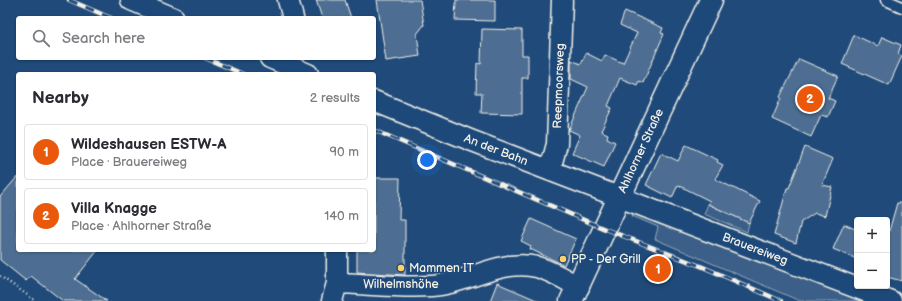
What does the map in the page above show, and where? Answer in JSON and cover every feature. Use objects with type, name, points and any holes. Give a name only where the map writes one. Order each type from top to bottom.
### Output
[{"type":"street","points":[[131,0],[169,16]]},
{"type":"street","points":[[288,0],[292,16]]},
{"type":"street","name":"Reepmoorsweg","points":[[550,170],[557,144],[562,0]]},
{"type":"street","name":"Ahlhorner Straße","points":[[575,294],[712,0]]},
{"type":"street","points":[[275,60],[303,72]]},
{"type":"street","points":[[304,60],[308,72]]},
{"type":"street","name":"An der Bahn","points":[[376,102],[620,196]]},
{"type":"street","name":"Brauereiweg","points":[[620,196],[891,301]]},
{"type":"street","points":[[335,292],[337,252]]},
{"type":"street","name":"Wilhelmshöhe","points":[[335,292],[431,286],[462,282],[500,268],[520,265],[538,267],[575,294]]},
{"type":"lane","points":[[886,0],[902,7]]},
{"type":"path","points":[[0,276],[36,301]]},
{"type":"shaded area","points":[[708,204],[749,223],[747,232],[704,214]]},
{"type":"shaded area","points":[[634,211],[865,301],[800,301],[655,239],[658,227],[632,216]]},
{"type":"building","points":[[316,0],[345,0],[350,16],[321,16]]},
{"type":"building","points":[[377,0],[420,0],[424,25],[417,34],[420,56],[386,61]]},
{"type":"building","points":[[456,0],[495,0],[495,21],[455,20]]},
{"type":"building","points":[[625,11],[663,28],[661,33],[664,34],[643,83],[639,81],[637,85],[620,78],[608,106],[612,108],[601,131],[608,134],[607,138],[615,142],[604,167],[572,153],[580,135],[569,130],[588,87],[571,79],[571,60],[581,64],[586,53],[602,61],[605,55],[623,63],[637,33],[620,25]]},
{"type":"building","points":[[482,29],[522,30],[522,55],[528,55],[528,78],[522,78],[522,114],[481,113],[482,93],[476,93],[477,63],[481,64]]},
{"type":"building","points":[[854,35],[878,46],[882,37],[901,45],[898,54],[902,56],[889,85],[842,64]]},
{"type":"building","points":[[799,59],[838,76],[828,98],[835,101],[828,117],[821,115],[811,137],[772,119],[781,98],[780,97]]},
{"type":"building","points":[[686,145],[718,160],[717,162],[723,165],[715,179],[760,201],[749,223],[708,204],[710,201],[678,185],[672,198],[646,185],[661,153],[678,161]]},
{"type":"building","points":[[805,147],[833,159],[822,185],[832,187],[825,216],[815,213],[801,222],[796,243],[774,235],[787,188],[789,188]]},
{"type":"building","points":[[16,178],[16,252],[96,252],[75,279],[107,301],[63,301],[31,276],[26,281],[0,260],[0,197]]},
{"type":"building","points":[[376,178],[400,178],[399,220],[405,220],[405,275],[357,272],[357,252],[376,252]]},
{"type":"building","points":[[897,203],[902,203],[902,281],[890,278],[890,228]]},
{"type":"building","points":[[531,219],[576,239],[564,265],[530,249],[531,246],[521,241]]},
{"type":"building","points":[[844,224],[854,229],[854,258],[833,249]]},
{"type":"building","points":[[497,283],[539,301],[490,301]]},
{"type":"railway","points":[[69,0],[106,16]]},
{"type":"railway","points":[[210,60],[238,72]]},
{"type":"railway","points":[[376,131],[605,229],[703,267],[781,301]]},
{"type":"place","name":"Villa Knagge","points":[[810,99]]},
{"type":"place","name":"PP - Der Grill","points":[[563,259]]},
{"type":"place","name":"Mammen IT","points":[[401,268]]},
{"type":"place","name":"Wildeshausen ESTW-A","points":[[658,269]]}]
